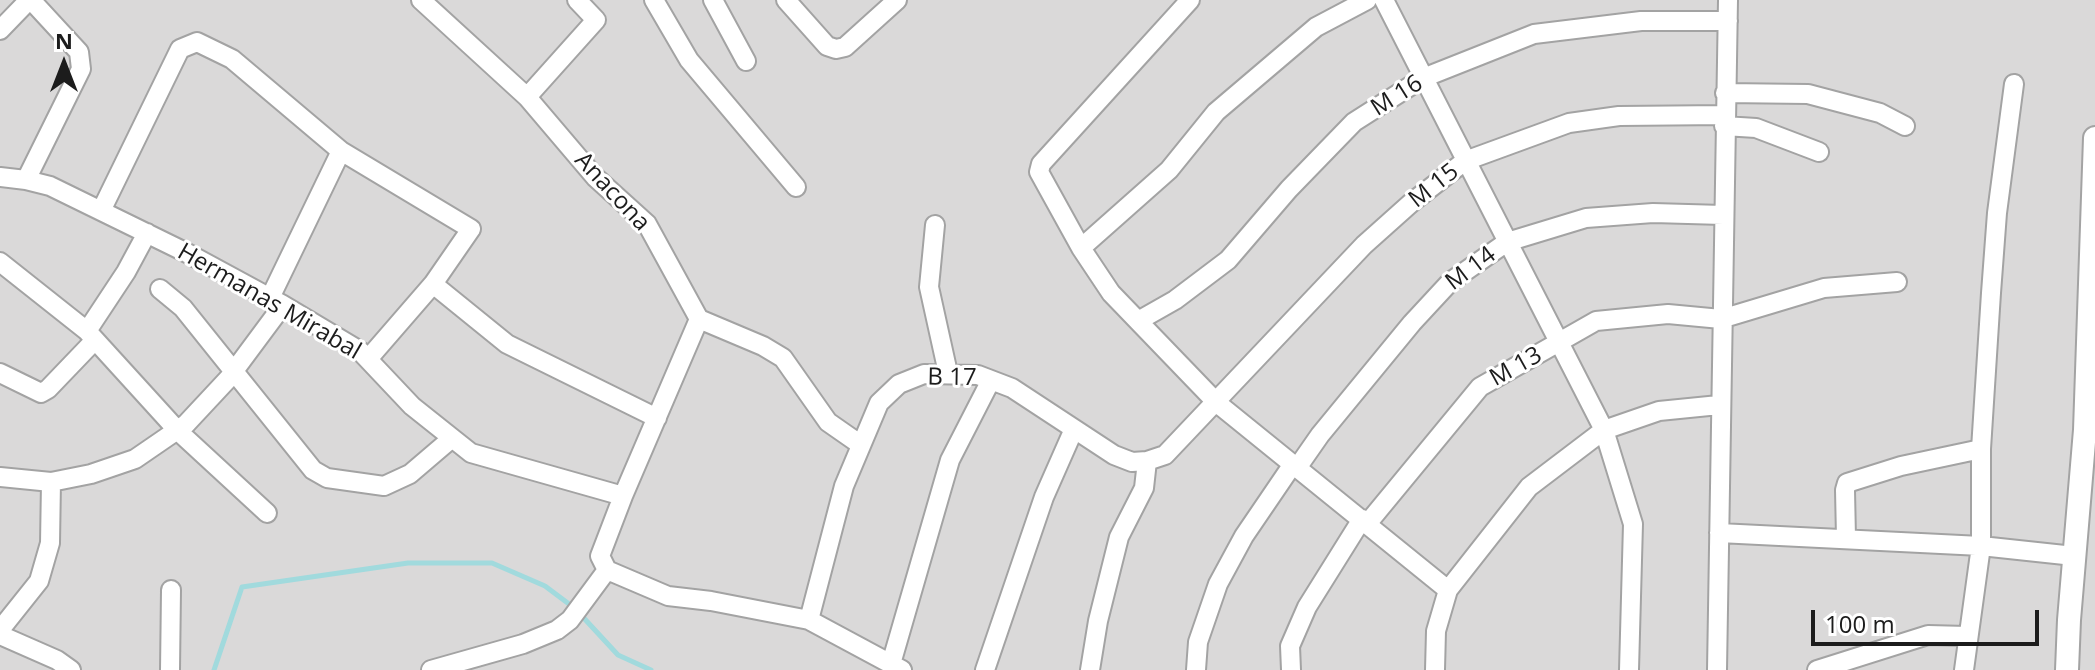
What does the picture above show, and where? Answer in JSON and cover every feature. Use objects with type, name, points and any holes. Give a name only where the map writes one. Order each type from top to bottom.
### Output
[{"type":"street","points":[[0,30],[30,0],[79,52],[81,69],[26,180]]},
{"type":"street","name":"Anacona","points":[[421,0],[527,97],[595,177],[647,224],[699,319]]},
{"type":"street","points":[[527,97],[596,20],[577,0]]},
{"type":"street","points":[[654,0],[689,60],[796,187]]},
{"type":"street","points":[[713,0],[746,61]]},
{"type":"street","points":[[786,0],[827,46],[836,49],[845,47],[897,0]]},
{"type":"street","points":[[1190,0],[1041,164],[1039,172],[1081,248],[1111,293],[1217,403],[1448,590]]},
{"type":"street","points":[[1081,248],[1169,170],[1216,112],[1316,27],[1367,0]]},
{"type":"street","points":[[1384,0],[1604,430],[1633,524],[1629,670]]},
{"type":"street","points":[[1717,670],[1728,0]]},
{"type":"street","name":"M 16","points":[[1138,321],[1175,300],[1228,260],[1289,189],[1354,122],[1423,78],[1534,34],[1641,21],[1728,21]]},
{"type":"street","points":[[101,211],[180,49],[197,42],[232,59],[341,151],[471,229],[433,284],[368,359]]},
{"type":"street","points":[[1964,670],[1981,546],[1981,449],[1997,213],[2014,84]]},
{"type":"street","points":[[1725,93],[1808,94],[1880,113],[1905,126]]},
{"type":"street","name":"M 15","points":[[1217,403],[1364,245],[1465,161],[1569,123],[1619,116],[1725,120],[1756,128],[1819,152]]},
{"type":"street","points":[[2067,670],[2074,556],[2090,430],[2095,138]]},
{"type":"street","points":[[0,477],[51,482],[91,474],[135,459],[178,431],[232,372],[276,302],[341,151]]},
{"type":"street","name":"Hermanas Mirabal","points":[[0,177],[50,186],[187,253],[360,351],[412,406],[471,453],[623,496]]},
{"type":"street","name":"M 14","points":[[1196,670],[1198,642],[1218,584],[1244,536],[1320,435],[1412,323],[1450,282],[1507,242],[1586,218],[1653,213],[1723,215]]},
{"type":"street","points":[[935,225],[929,287],[948,373]]},
{"type":"street","points":[[0,373],[41,393],[48,389],[91,336],[147,233]]},
{"type":"street","points":[[0,262],[91,336],[178,431],[267,513]]},
{"type":"street","points":[[1721,319],[1824,288],[1897,282]]},
{"type":"street","points":[[433,284],[507,344],[657,418]]},
{"type":"street","points":[[160,289],[183,308],[313,470],[327,478],[384,486],[399,482],[451,439]]},
{"type":"street","name":"M 13","points":[[1291,670],[1290,646],[1307,607],[1365,522],[1480,387],[1596,321],[1668,314],[1721,319]]},
{"type":"street","points":[[861,445],[828,422],[783,358],[763,346],[733,336],[699,319],[600,556],[607,570],[668,596],[809,620],[896,667],[950,460],[991,380]]},
{"type":"street","name":"B 17","points":[[809,620],[844,486],[879,403],[899,384],[924,374],[978,375],[1012,388],[1114,455],[1132,462],[1147,461]]},
{"type":"street","points":[[1090,670],[1098,621],[1119,537],[1144,488],[1147,461],[1165,455],[1217,403]]},
{"type":"street","points":[[1435,670],[1436,631],[1448,590],[1529,487],[1604,430],[1659,411],[1719,405]]},
{"type":"street","points":[[985,670],[1044,497],[1074,429]]},
{"type":"street","points":[[1846,538],[1847,483],[1901,466],[1981,449]]},
{"type":"street","points":[[51,482],[50,543],[39,581],[0,632],[70,669]]},
{"type":"street","points":[[1719,533],[1981,546],[2074,556]]},
{"type":"street","points":[[431,670],[523,644],[557,630],[570,620],[607,570]]},
{"type":"street","points":[[170,670],[171,590]]},
{"type":"street","points":[[1817,670],[1928,635],[1967,636]]},
{"type":"shaded area","points":[[0,0],[2095,0],[2095,670],[0,670]]},
{"type":"waterway","points":[[214,670],[242,587],[408,563],[492,563],[545,586],[573,607]]},
{"type":"waterway","points":[[581,615],[618,655],[651,670]]}]
